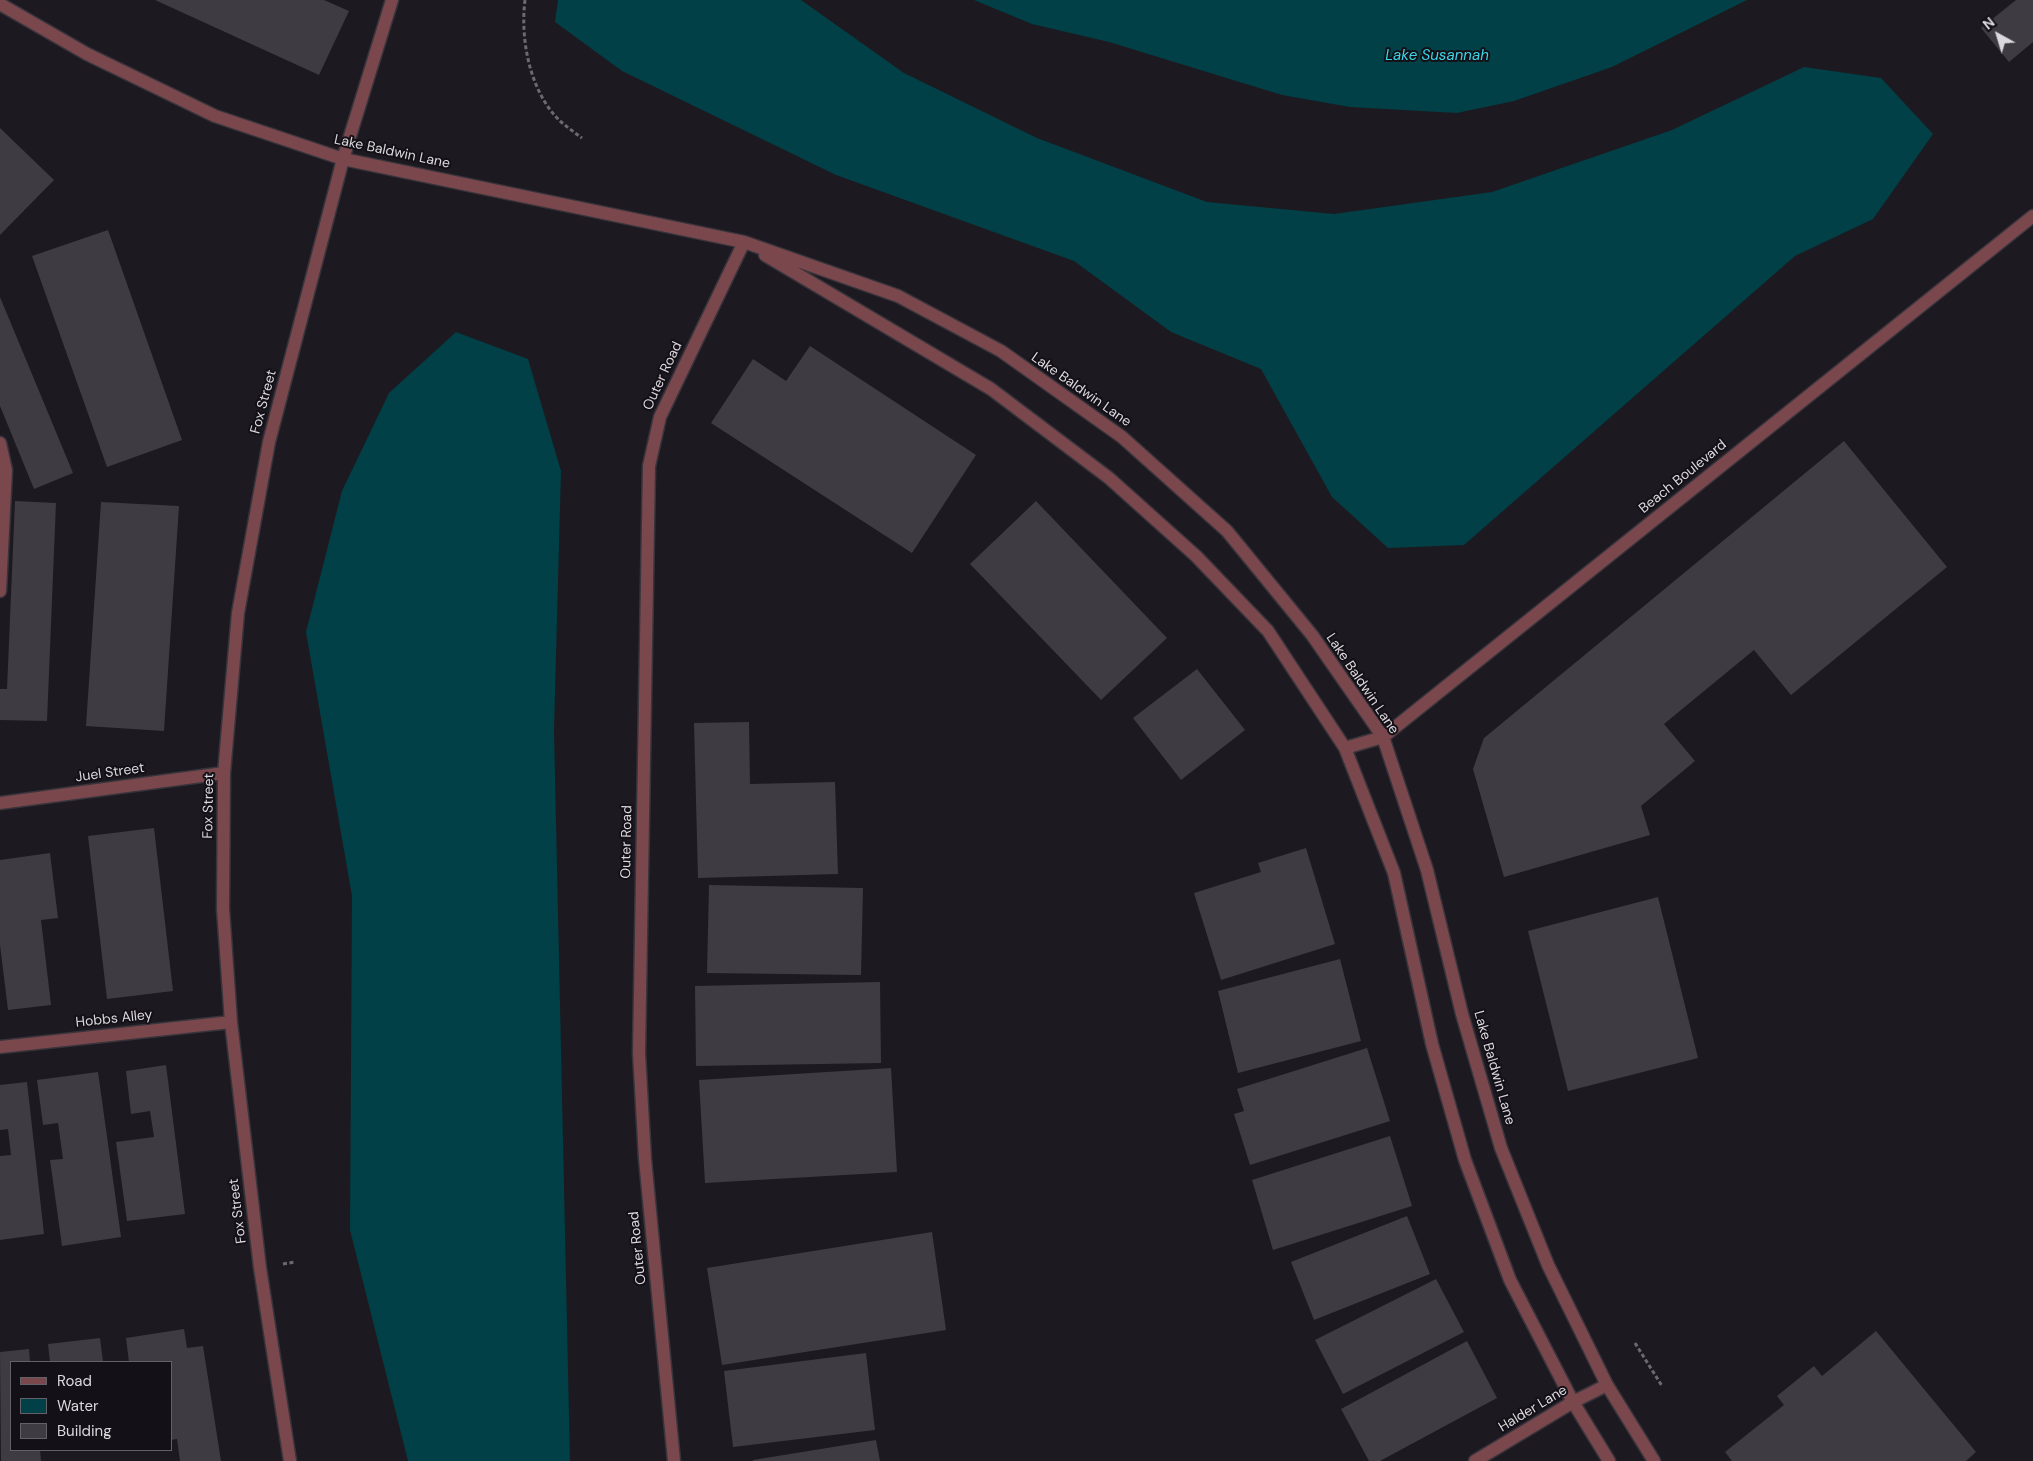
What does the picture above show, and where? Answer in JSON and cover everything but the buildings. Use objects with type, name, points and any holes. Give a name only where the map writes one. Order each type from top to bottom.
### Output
[{"type":"street","name":"Fox Street","points":[[290,1461],[260,1268],[231,1022],[223,909],[224,773],[238,613],[269,442],[343,159],[392,0]]},
{"type":"street","name":"Lake Baldwin Lane","points":[[0,4],[87,54],[215,116],[343,159],[744,242],[898,296],[1001,352],[1122,437],[1227,531],[1312,635],[1383,737],[1427,870],[1462,1014],[1501,1148],[1548,1265],[1607,1385],[1654,1461]]},
{"type":"street","name":"Beach Boulevard","points":[[1345,748],[1383,737],[2033,216]]},
{"type":"street","name":"Lake Baldwin Lane","points":[[744,242],[883,327],[991,389],[1108,478],[1196,556],[1268,630],[1345,748],[1394,873],[1432,1044],[1465,1160],[1510,1280],[1573,1402],[1609,1461]]},
{"type":"street","name":"Outer Road","points":[[674,1461],[645,1159],[639,1053],[649,466],[660,417],[744,242]]},
{"type":"street","points":[[0,443],[6,470],[0,591]]},
{"type":"street","name":"Juel Street","points":[[0,803],[224,773]]},
{"type":"street","name":"Hobbs Alley","points":[[0,1047],[231,1022]]},
{"type":"street","name":"Halder Lane","points":[[1476,1461],[1573,1402],[1607,1385]]},
{"type":"path","points":[[526,0],[525,42],[536,83],[559,120],[582,138]]},
{"type":"path","points":[[1634,1343],[1662,1386]]},
{"type":"water","points":[[558,0],[801,0],[904,73],[1037,138],[1207,202],[1334,214],[1492,192],[1672,130],[1804,67],[1881,78],[1933,134],[1873,219],[1795,256],[1464,545],[1388,548],[1332,497],[1261,369],[1171,332],[1074,261],[836,175],[622,71],[555,22]]},
{"type":"water","name":"Lake Susannah","points":[[974,0],[1747,0],[1612,67],[1514,101],[1457,113],[1350,107],[1282,95],[1109,42],[1032,24]]},
{"type":"water","points":[[456,332],[528,359],[561,471],[554,730],[570,1461],[408,1461],[350,1230],[352,896],[306,632],[342,491],[389,393]]}]
